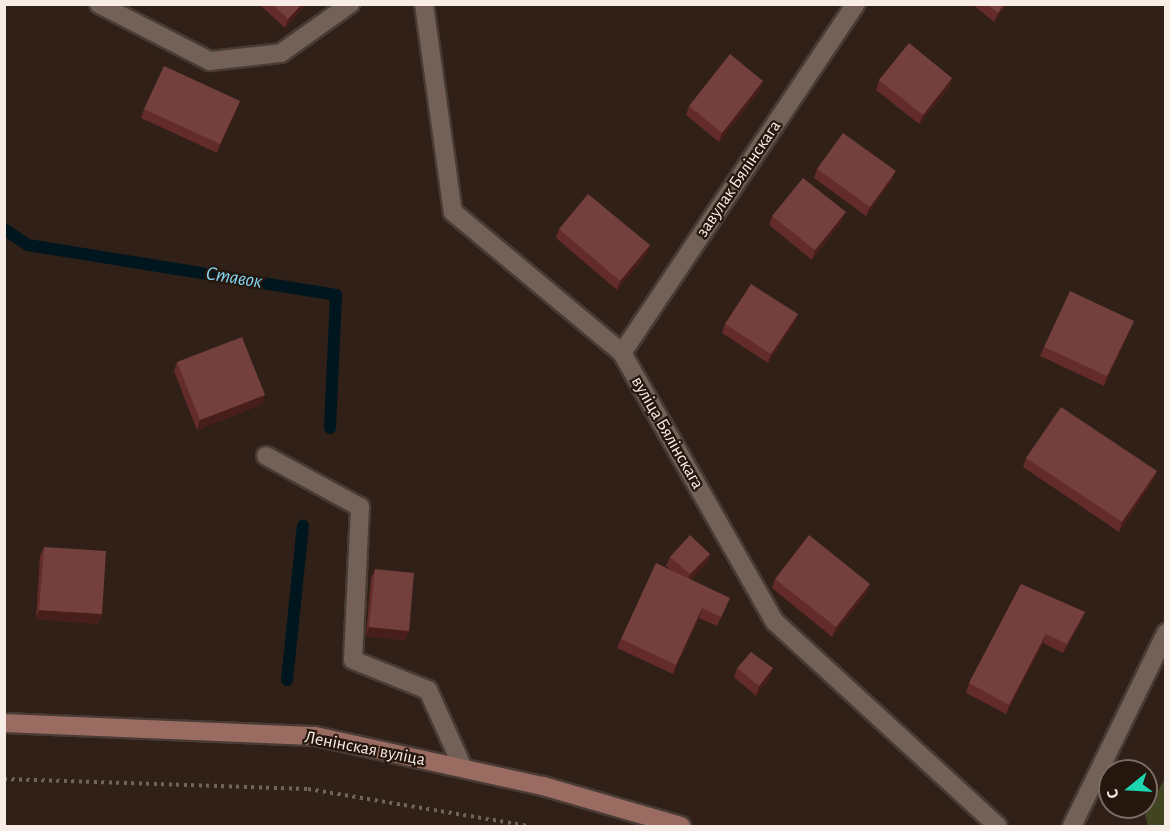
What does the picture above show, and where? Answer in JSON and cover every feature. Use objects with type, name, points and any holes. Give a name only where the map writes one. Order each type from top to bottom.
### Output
[{"type":"main road","name":"Ленінская вуліца","points":[[4,723],[315,736],[543,786],[681,826]]},
{"type":"street","points":[[99,4],[210,61],[281,53],[350,4]]},
{"type":"street","name":"вуліца Бялінскага","points":[[424,4],[453,212],[621,353],[775,622],[998,826]]},
{"type":"street","name":"завулак Бялінскага","points":[[621,353],[856,4]]},
{"type":"street","points":[[266,456],[360,507],[353,660],[428,690],[463,768]]},
{"type":"street","points":[[1072,826],[1166,633]]},
{"type":"path","points":[[4,779],[308,789],[530,826]]},
{"type":"green space","points":[[1165,778],[1165,826],[1148,826],[1146,819],[1158,819],[1158,791]]},
{"type":"building","points":[[272,4],[302,4],[288,19]]},
{"type":"building","points":[[987,4],[1004,4],[998,13]]},
{"type":"building","points":[[909,43],[952,78],[923,115],[879,80]]},
{"type":"building","points":[[730,54],[763,81],[722,133],[689,106]]},
{"type":"building","points":[[164,66],[240,101],[220,144],[144,109]]},
{"type":"building","points":[[843,133],[896,171],[870,207],[817,169]]},
{"type":"building","points":[[803,178],[846,212],[815,250],[772,216]]},
{"type":"building","points":[[588,194],[650,245],[620,281],[559,229]]},
{"type":"building","points":[[751,284],[798,314],[771,354],[725,324]]},
{"type":"building","points":[[1070,291],[1134,321],[1107,376],[1044,347]]},
{"type":"building","points":[[242,337],[265,395],[200,420],[177,362]]},
{"type":"building","points":[[1061,407],[1157,471],[1122,522],[1026,458]]},
{"type":"building","points":[[690,535],[710,554],[690,574],[670,557]]},
{"type":"building","points":[[809,535],[870,584],[836,627],[775,579]]},
{"type":"building","points":[[44,547],[106,551],[102,614],[39,610]]},
{"type":"building","points":[[656,563],[730,598],[721,617],[702,608],[676,665],[621,639]]},
{"type":"building","points":[[375,569],[414,573],[409,631],[369,627]]},
{"type":"building","points":[[1021,584],[1085,612],[1067,644],[1046,634],[1009,705],[969,683]]},
{"type":"building","points":[[751,652],[773,668],[759,686],[737,668]]},
{"type":"waterway","name":"Ставок","points":[[4,229],[28,245],[336,295],[330,428]]},
{"type":"waterway","name":"Ставок","points":[[287,680],[303,526]]}]
